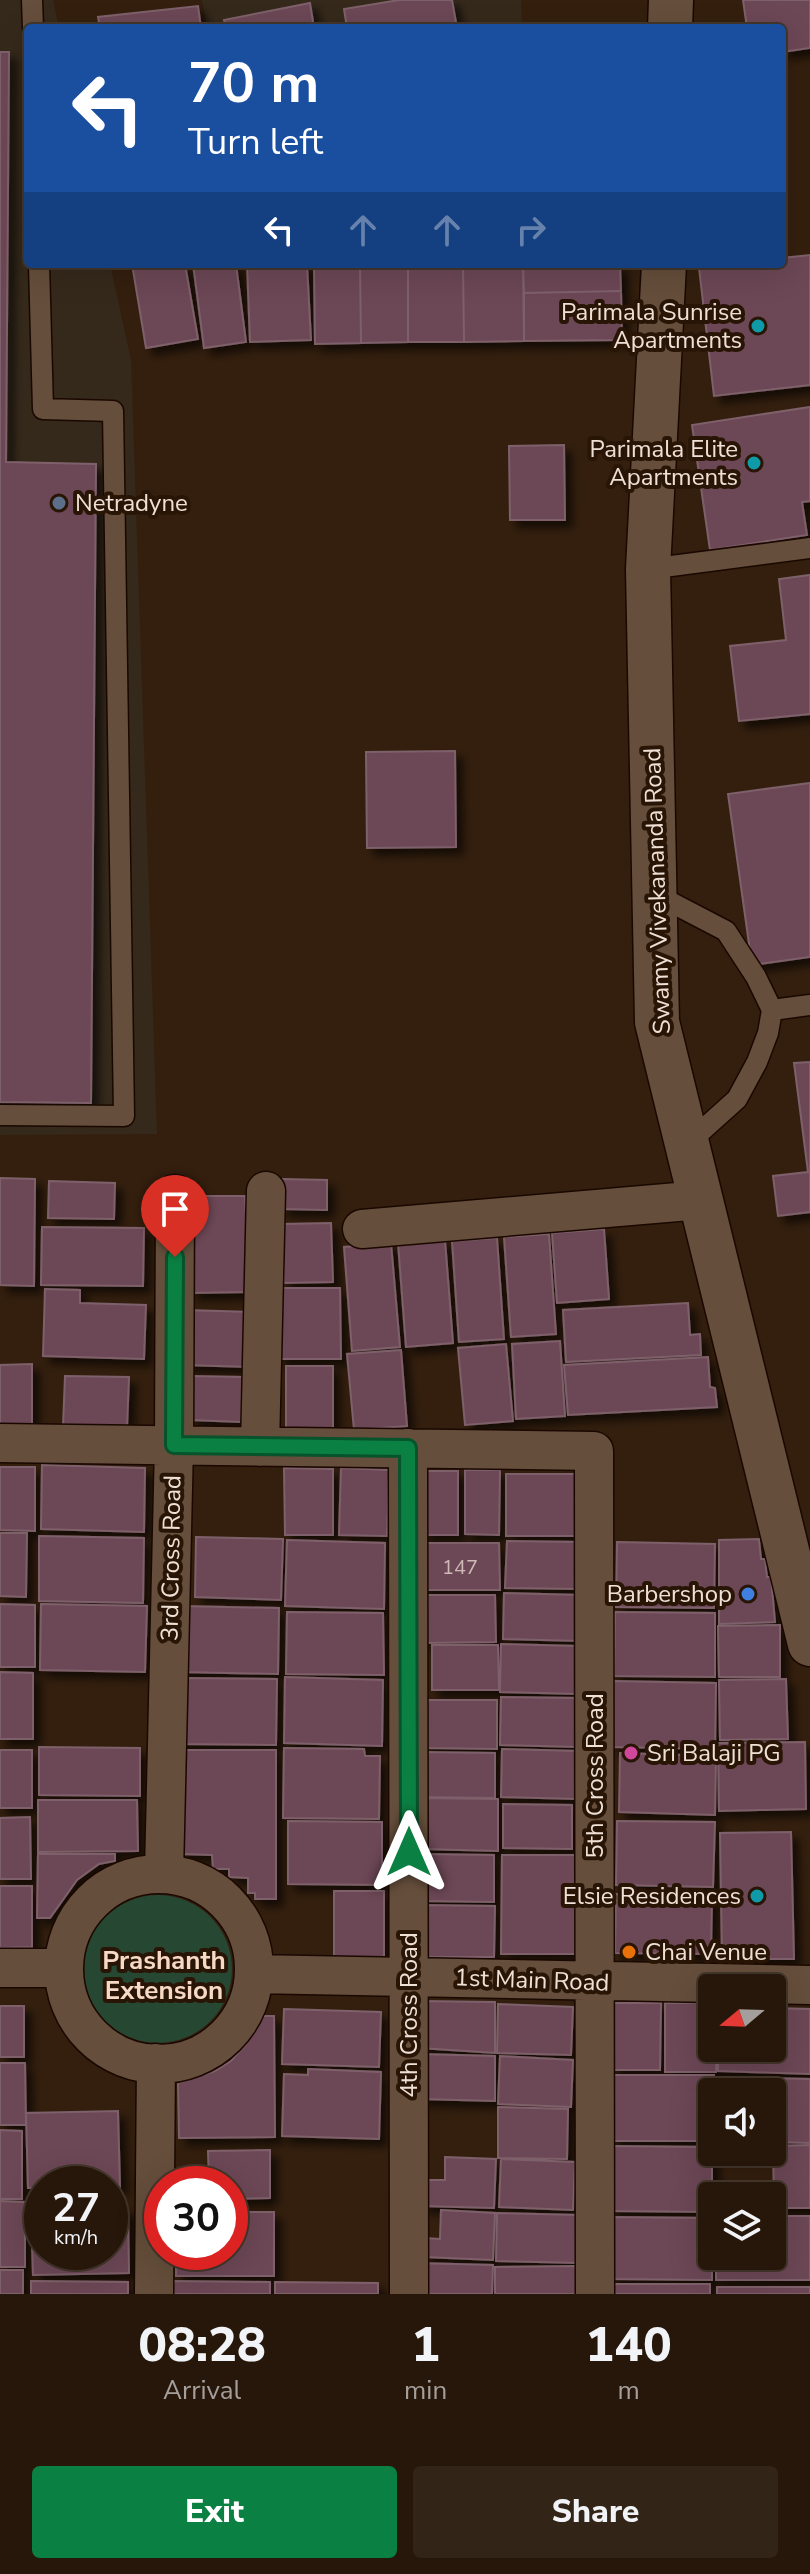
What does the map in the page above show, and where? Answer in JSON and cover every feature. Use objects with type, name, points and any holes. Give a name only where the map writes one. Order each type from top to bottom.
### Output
[{"type":"street","points":[[670,24],[671,0]]},
{"type":"street","name":"Swamy Vivekananda Road","points":[[664,268],[648,569],[657,1022],[810,1644]]},
{"type":"street","points":[[260,1447],[266,1191]]},
{"type":"street","name":"3rd Cross Road","points":[[164,1873],[174,1445],[175,1194]]},
{"type":"street","points":[[362,1229],[701,1200]]},
{"type":"street","points":[[0,1443],[408,1448]]},
{"type":"street","name":"5th Cross Road","points":[[408,1448],[594,1451],[595,2294]]},
{"type":"street","name":"4th Cross Road","points":[[408,1448],[409,2294]]},
{"type":"street","points":[[164,1873],[210,1888],[234,1909],[250,1944],[254,1974],[240,2019],[224,2039],[201,2055],[174,2064],[119,2055],[93,2038],[71,2006],[63,1968],[73,1927],[95,1896],[131,1876],[164,1873]]},
{"type":"street","points":[[0,1968],[63,1968]]},
{"type":"street","name":"1st Main Road","points":[[254,1974],[810,1985]]},
{"type":"street","points":[[154,2294],[156,2063]]},
{"type":"lane","points":[[32,0],[33,24]]},
{"type":"lane","points":[[0,1115],[124,1116],[113,411],[43,409],[39,268]]},
{"type":"lane","points":[[648,569],[810,548]]},
{"type":"lane","points":[[653,893],[726,931],[756,977],[772,1010],[768,1033],[757,1062],[737,1099],[687,1144]]},
{"type":"lane","points":[[772,1010],[810,1005]]},
{"type":"shaded area","points":[[0,0],[53,0],[58,24],[24,24],[24,268],[111,268],[131,360],[157,1134],[0,1135]]},
{"type":"shaded area","points":[[202,0],[521,0],[522,24],[206,24]]},
{"type":"green space","points":[[158,1895],[186,1900],[211,1916],[227,1941],[232,1969],[227,1997],[211,2022],[186,2038],[158,2043],[130,2038],[105,2022],[89,1997],[84,1969],[89,1941],[105,1916],[130,1900]]},
{"type":"building","points":[[399,0],[452,0],[456,24],[346,24],[344,9]]},
{"type":"building","points":[[743,0],[810,0],[810,48],[786,51],[786,24],[746,24]]},
{"type":"building","points":[[310,3],[313,24],[225,24],[224,20]]},
{"type":"building","points":[[198,6],[200,24],[99,24],[98,17]]},
{"type":"building","points":[[0,52],[9,52],[6,462],[96,464],[91,1103],[0,1102]]},
{"type":"building","name":"Parimala Sunrise Apartments","points":[[810,255],[810,385],[714,396],[699,268],[786,268],[786,258]]},
{"type":"building","points":[[133,268],[186,268],[198,339],[146,348]]},
{"type":"building","points":[[194,268],[237,268],[246,342],[204,348]]},
{"type":"building","points":[[247,268],[307,268],[311,340],[250,342]]},
{"type":"building","points":[[314,268],[360,268],[361,343],[315,344]]},
{"type":"building","points":[[360,268],[408,268],[408,342],[361,343]]},
{"type":"building","points":[[408,268],[463,268],[464,342],[408,342]]},
{"type":"building","points":[[463,268],[523,268],[524,341],[464,342]]},
{"type":"building","points":[[523,268],[620,268],[621,291],[524,293]]},
{"type":"building","points":[[621,291],[622,340],[524,341],[524,293]]},
{"type":"building","name":"Parimala Elite Apartments","points":[[810,407],[810,501],[802,502],[807,535],[710,550],[692,425]]},
{"type":"building","points":[[564,445],[565,520],[510,520],[509,446]]},
{"type":"building","points":[[810,575],[810,714],[739,721],[730,646],[786,640],[779,579]]},
{"type":"building","points":[[455,751],[456,847],[367,848],[366,752]]},
{"type":"building","points":[[810,783],[810,957],[752,965],[728,794]]},
{"type":"building","points":[[810,1062],[810,1212],[778,1216],[773,1176],[808,1172],[794,1063]]},
{"type":"building","points":[[0,1178],[35,1179],[34,1286],[0,1285]]},
{"type":"building","points":[[282,1179],[327,1180],[327,1210],[281,1209]]},
{"type":"building","points":[[49,1181],[115,1183],[114,1219],[48,1218]]},
{"type":"building","points":[[189,1196],[245,1196],[250,1292],[191,1293]]},
{"type":"building","points":[[331,1223],[333,1282],[284,1283],[282,1224]]},
{"type":"building","points":[[42,1227],[144,1228],[143,1286],[41,1285]]},
{"type":"building","points":[[604,1229],[609,1299],[557,1303],[552,1233]]},
{"type":"building","points":[[549,1234],[556,1334],[511,1337],[504,1237]]},
{"type":"building","points":[[497,1238],[504,1339],[459,1342],[452,1241]]},
{"type":"building","points":[[445,1240],[453,1343],[406,1347],[398,1243]]},
{"type":"building","points":[[391,1243],[400,1347],[352,1351],[344,1247]]},
{"type":"building","points":[[277,1288],[340,1288],[341,1359],[278,1359]]},
{"type":"building","points":[[45,1289],[80,1290],[80,1303],[146,1305],[144,1359],[43,1356]]},
{"type":"building","points":[[688,1303],[690,1335],[700,1334],[701,1355],[566,1362],[563,1310]]},
{"type":"building","points":[[185,1310],[252,1312],[250,1367],[183,1365]]},
{"type":"building","points":[[560,1341],[565,1416],[516,1419],[512,1344]]},
{"type":"building","points":[[506,1344],[513,1421],[465,1425],[458,1348]]},
{"type":"building","points":[[401,1350],[407,1426],[354,1430],[347,1354]]},
{"type":"building","points":[[708,1357],[710,1387],[715,1388],[717,1407],[568,1415],[564,1365]]},
{"type":"building","points":[[32,1364],[32,1433],[0,1433],[0,1365]]},
{"type":"building","points":[[286,1366],[333,1366],[333,1428],[286,1428]]},
{"type":"building","points":[[65,1376],[129,1377],[127,1428],[63,1426]]},
{"type":"building","points":[[192,1376],[242,1377],[241,1422],[190,1420]]},
{"type":"building","points":[[42,1465],[145,1468],[144,1532],[41,1529]]},
{"type":"building","points":[[0,1467],[35,1467],[35,1531],[0,1530]]},
{"type":"building","points":[[284,1468],[333,1469],[333,1535],[285,1535]]},
{"type":"building","points":[[341,1468],[389,1470],[387,1536],[339,1535]]},
{"type":"building","points":[[465,1470],[500,1470],[499,1535],[465,1534]]},
{"type":"building","points":[[421,1471],[458,1471],[458,1535],[422,1535]]},
{"type":"building","points":[[506,1474],[581,1474],[581,1536],[506,1536]]},
{"type":"building","points":[[0,1533],[27,1533],[26,1597],[0,1596]]},
{"type":"building","points":[[39,1536],[144,1538],[143,1603],[39,1601]]},
{"type":"building","points":[[196,1537],[283,1539],[281,1600],[195,1597]]},
{"type":"building","points":[[759,1539],[761,1559],[765,1559],[767,1577],[771,1577],[775,1622],[719,1624],[719,1540]]},
{"type":"building","points":[[287,1540],[385,1543],[384,1609],[285,1606]]},
{"type":"building","points":[[507,1541],[580,1542],[579,1589],[505,1588]]},
{"type":"building","points":[[617,1542],[715,1544],[714,1608],[616,1607]]},
{"type":"building","points":[[420,1543],[499,1543],[500,1590],[420,1590]]},
{"type":"building","points":[[504,1593],[581,1595],[580,1641],[503,1639]]},
{"type":"building","points":[[422,1595],[495,1595],[496,1642],[423,1643]]},
{"type":"building","points":[[0,1604],[35,1605],[35,1667],[0,1667]]},
{"type":"building","points":[[41,1604],[147,1606],[145,1672],[40,1670]]},
{"type":"building","points":[[181,1606],[279,1608],[278,1674],[179,1672]]},
{"type":"building","points":[[287,1612],[383,1613],[384,1675],[286,1674]]},
{"type":"building","points":[[615,1612],[715,1613],[715,1677],[614,1676]]},
{"type":"building","points":[[780,1625],[780,1677],[719,1677],[718,1626]]},
{"type":"building","points":[[501,1644],[578,1646],[577,1694],[500,1692]]},
{"type":"building","points":[[432,1645],[498,1645],[499,1690],[432,1690]]},
{"type":"building","points":[[0,1672],[33,1673],[33,1739],[0,1739]]},
{"type":"building","points":[[285,1677],[383,1680],[382,1746],[284,1743]]},
{"type":"building","points":[[179,1678],[277,1679],[276,1745],[177,1744]]},
{"type":"building","points":[[786,1679],[788,1739],[720,1740],[719,1680]]},
{"type":"building","points":[[613,1681],[716,1683],[715,1749],[612,1747]]},
{"type":"building","points":[[501,1697],[578,1698],[577,1747],[500,1745]]},
{"type":"building","points":[[426,1700],[497,1700],[497,1749],[427,1748]]},
{"type":"building","points":[[805,1742],[806,1809],[719,1811],[718,1743]]},
{"type":"building","points":[[39,1747],[140,1748],[140,1796],[39,1795]]},
{"type":"building","points":[[284,1748],[364,1749],[365,1756],[380,1756],[379,1819],[283,1818]]},
{"type":"building","points":[[502,1749],[578,1751],[577,1799],[501,1797]]},
{"type":"building","points":[[0,1750],[32,1750],[32,1808],[0,1808]]},
{"type":"building","points":[[179,1750],[276,1750],[276,1899],[255,1899],[255,1893],[248,1893],[248,1878],[229,1877],[229,1869],[213,1869],[212,1855],[179,1854]]},
{"type":"building","points":[[421,1752],[495,1753],[495,1798],[420,1797]]},
{"type":"building","points":[[620,1753],[716,1756],[715,1815],[619,1812]]},
{"type":"building","points":[[421,1798],[498,1799],[498,1851],[421,1849]]},
{"type":"building","points":[[38,1800],[137,1800],[138,1851],[38,1852]]},
{"type":"building","points":[[503,1804],[572,1805],[572,1849],[503,1848]]},
{"type":"building","points":[[30,1817],[31,1879],[0,1879],[0,1818]]},
{"type":"building","points":[[288,1821],[382,1822],[382,1885],[288,1884]]},
{"type":"building","points":[[617,1821],[715,1822],[713,1887],[616,1885]]},
{"type":"building","name":"Elsie Residences","points":[[791,1832],[794,1959],[722,1959],[720,1833]]},
{"type":"building","points":[[38,1854],[115,1854],[115,1861],[99,1864],[77,1880],[50,1918],[37,1918]]},
{"type":"building","points":[[421,1854],[494,1855],[494,1902],[420,1901]]},
{"type":"building","points":[[502,1855],[576,1855],[575,1954],[501,1954]]},
{"type":"building","points":[[0,1886],[32,1886],[32,1947],[0,1948]]},
{"type":"building","points":[[334,1891],[384,1891],[384,1957],[334,1957]]},
{"type":"building","points":[[616,1894],[712,1896],[711,1954],[615,1953]]},
{"type":"building","points":[[420,1905],[495,1906],[494,1957],[420,1957]]},
{"type":"building","points":[[421,2001],[495,2002],[495,2053],[420,2048]]},
{"type":"building","points":[[612,2003],[661,2003],[660,2070],[611,2070]]},
{"type":"building","points":[[665,2003],[698,2003],[698,2062],[716,2062],[716,2072],[665,2072]]},
{"type":"building","points":[[498,2004],[573,2007],[571,2055],[497,2053]]},
{"type":"building","points":[[0,2006],[24,2006],[24,2057],[0,2057]]},
{"type":"building","points":[[786,2008],[810,2009],[810,2074],[718,2071],[718,2062],[786,2062]]},
{"type":"building","points":[[284,2009],[381,2012],[379,2067],[282,2064]]},
{"type":"building","points":[[254,2016],[274,2016],[275,2137],[179,2138],[178,2083],[215,2071],[231,2061],[246,2044]]},
{"type":"building","points":[[420,2054],[495,2056],[495,2101],[419,2099]]},
{"type":"building","points":[[500,2056],[573,2060],[571,2107],[498,2104]]},
{"type":"building","points":[[0,2063],[25,2063],[26,2125],[0,2125]]},
{"type":"building","points":[[308,2069],[381,2072],[379,2139],[282,2136],[284,2074],[308,2075]]},
{"type":"building","points":[[611,2075],[714,2075],[714,2078],[698,2078],[698,2141],[612,2141]]},
{"type":"building","points":[[786,2078],[810,2079],[810,2143],[786,2142]]},
{"type":"building","points":[[498,2107],[568,2109],[567,2159],[498,2158]]},
{"type":"building","points":[[118,2111],[119,2166],[27,2166],[26,2113]]},
{"type":"building","points":[[0,2130],[22,2131],[22,2199],[0,2199]]},
{"type":"building","points":[[810,2145],[810,2208],[786,2208],[786,2182],[774,2182],[773,2166],[786,2166],[786,2146]]},
{"type":"building","points":[[610,2146],[698,2147],[698,2166],[712,2166],[712,2182],[698,2182],[698,2212],[610,2211]]},
{"type":"building","points":[[270,2150],[270,2198],[248,2199],[248,2166],[208,2166],[208,2151]]},
{"type":"building","points":[[445,2157],[496,2159],[494,2208],[421,2206],[422,2180],[445,2180]]},
{"type":"building","points":[[501,2159],[575,2162],[573,2210],[499,2207]]},
{"type":"building","points":[[0,2201],[24,2202],[24,2267],[0,2267]]},
{"type":"building","points":[[128,2209],[129,2273],[33,2275],[33,2270],[128,2270]]},
{"type":"building","points":[[441,2210],[495,2213],[493,2260],[424,2257],[425,2238],[440,2239]]},
{"type":"building","points":[[248,2212],[274,2212],[274,2276],[176,2276],[176,2270],[248,2270]]},
{"type":"building","points":[[497,2213],[578,2215],[577,2263],[496,2261]]},
{"type":"building","points":[[786,2216],[810,2216],[810,2280],[716,2280],[716,2270],[786,2270]]},
{"type":"building","points":[[610,2217],[698,2218],[698,2270],[712,2270],[712,2280],[610,2279]]},
{"type":"building","points":[[416,2263],[493,2265],[492,2294],[415,2294]]},
{"type":"building","points":[[576,2266],[576,2294],[495,2294],[495,2267]]},
{"type":"building","points":[[0,2270],[23,2270],[23,2294],[0,2294]]},
{"type":"building","points":[[31,2281],[128,2282],[128,2294],[31,2294]]},
{"type":"building","points":[[170,2281],[270,2282],[270,2294],[170,2294]]},
{"type":"building","points":[[275,2282],[378,2283],[378,2294],[275,2294]]},
{"type":"building","points":[[612,2284],[710,2284],[710,2294],[612,2294]]},
{"type":"building","points":[[717,2287],[810,2287],[810,2294],[717,2294]]},
{"type":"place","name":"Parimala Sunrise Apartments","points":[[758,326]]},
{"type":"place","name":"Parimala Elite Apartments","points":[[754,463]]},
{"type":"place","name":"Netradyne","points":[[59,503]]},
{"type":"place","name":"Barbershop","points":[[748,1594]]},
{"type":"place","name":"Sri Balaji PG","points":[[631,1753]]},
{"type":"place","name":"Elsie Residences","points":[[757,1896]]},
{"type":"place","name":"Chai Venue","points":[[629,1952]]},
{"type":"district","name":"Prashanth Extension","points":[[164,1975]]},
{"type":"route","points":[[175,1257],[174,1445],[408,1448],[409,1852]]}]
